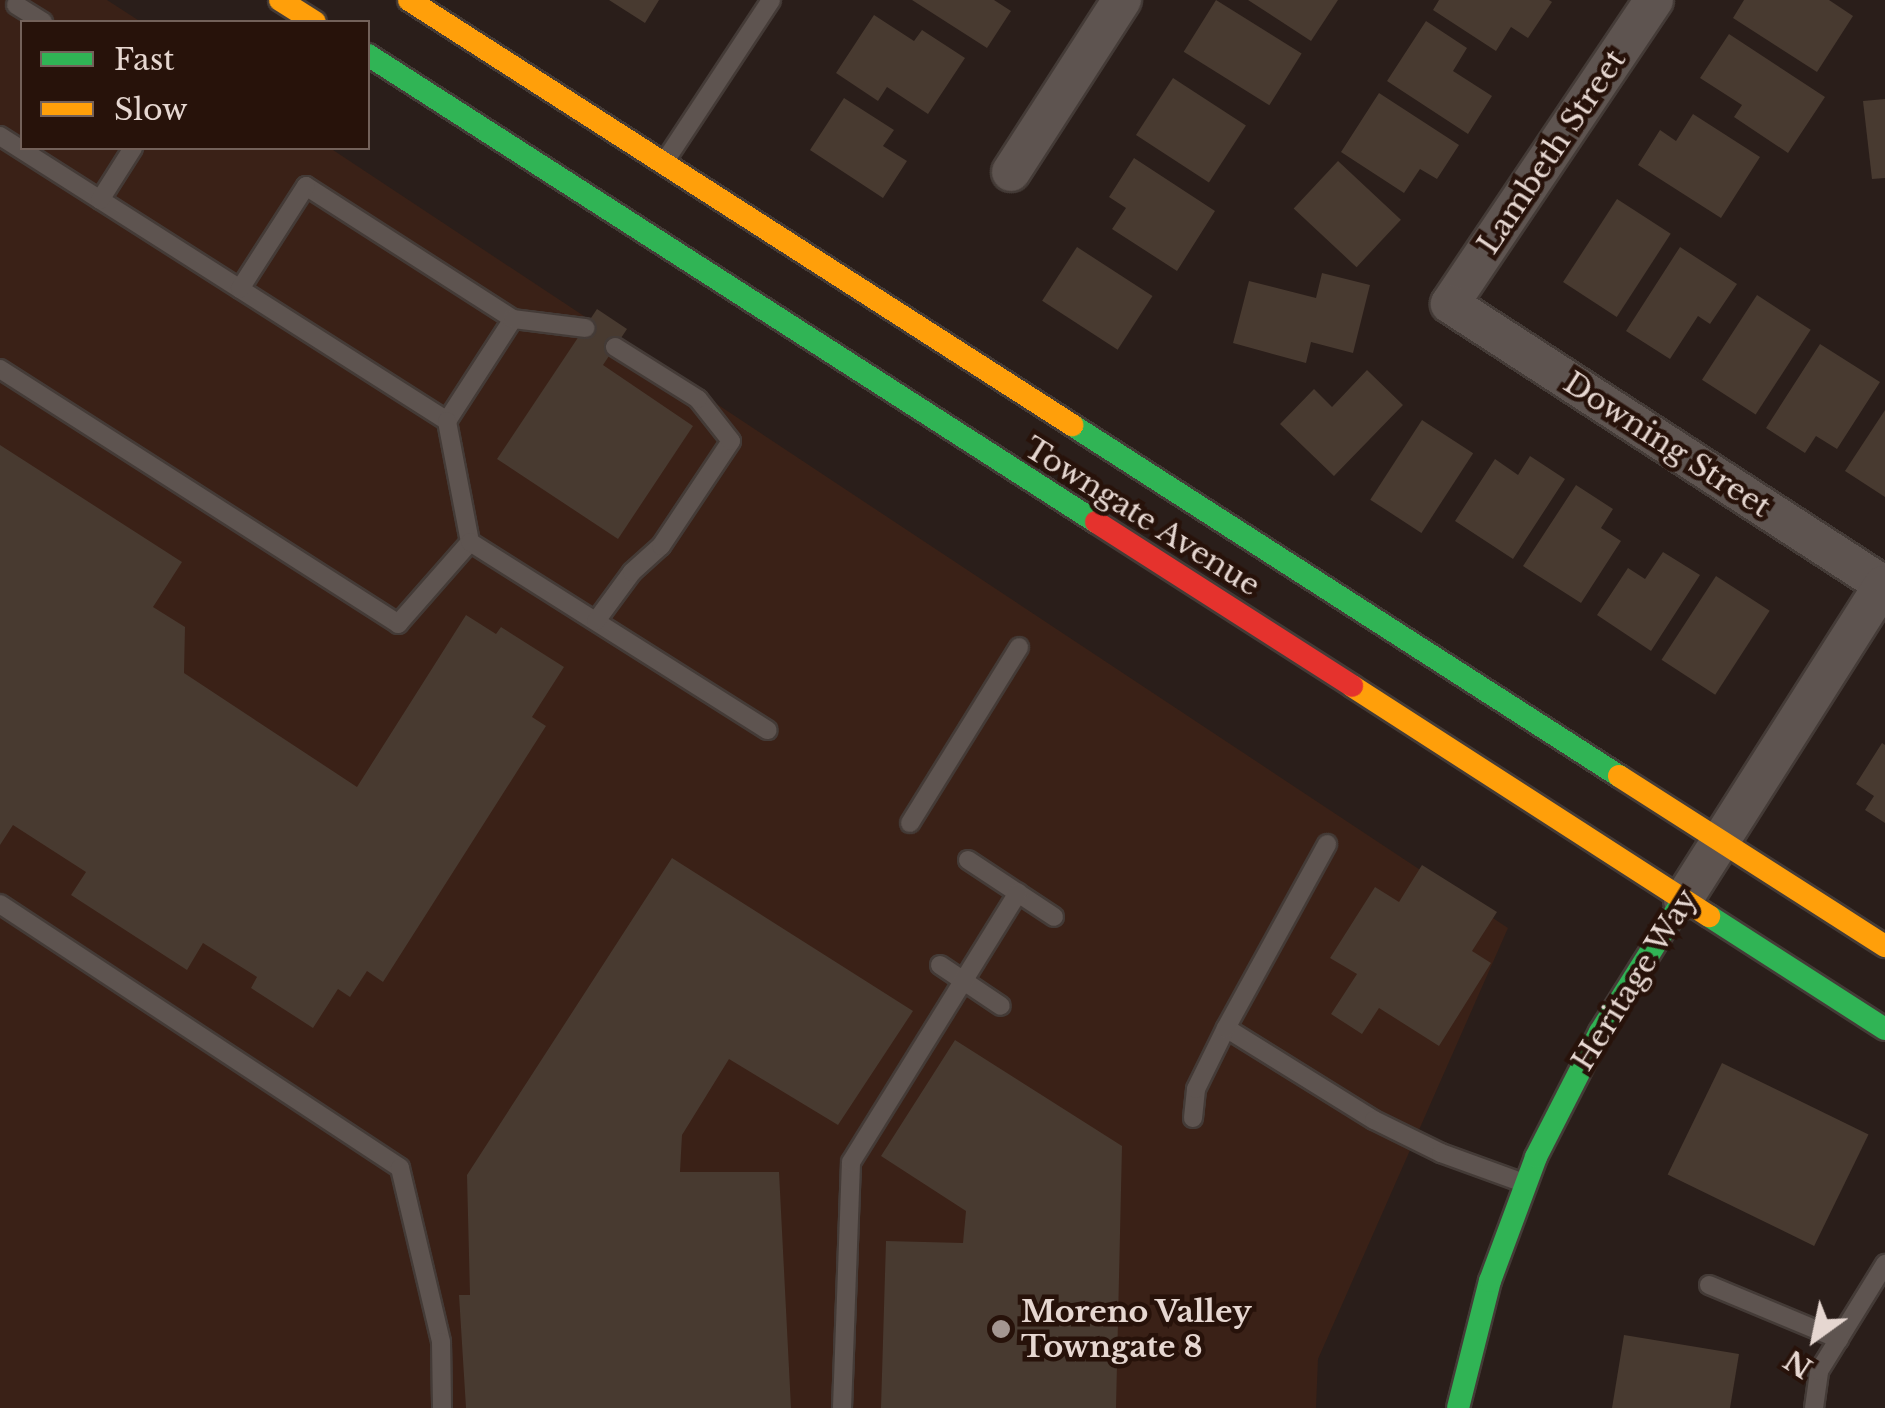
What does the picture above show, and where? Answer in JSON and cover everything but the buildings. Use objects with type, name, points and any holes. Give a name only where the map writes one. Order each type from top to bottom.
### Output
[{"type":"main road","points":[[280,0],[313,20]]},
{"type":"main road","name":"Towngate Avenue","points":[[409,0],[664,164],[908,343],[1721,841],[1885,946]]},
{"type":"main road","name":"Towngate Avenue","points":[[373,47],[881,388],[1885,1029]]},
{"type":"main road","points":[[628,169],[664,164]]},
{"type":"main road","points":[[881,388],[908,343]]},
{"type":"main road","name":"Heritage Way","points":[[1458,1408],[1480,1316],[1524,1184],[1578,1070],[1683,900]]},
{"type":"street","points":[[1011,172],[1122,0]]},
{"type":"street","name":"Lambeth Street","points":[[1450,304],[1654,0]]},
{"type":"street","name":"Downing Street","points":[[1450,304],[1884,586]]},
{"type":"street","name":"Heritage Way","points":[[1683,900],[1884,586]]},
{"type":"lane","points":[[664,164],[772,0]]},
{"type":"lane","points":[[14,6],[39,20]]},
{"type":"lane","points":[[22,150],[447,421]]},
{"type":"lane","points":[[100,200],[132,150]]},
{"type":"lane","points":[[240,289],[306,186],[513,318],[585,328]]},
{"type":"lane","points":[[513,318],[447,421],[470,542],[767,730]]},
{"type":"lane","points":[[596,621],[632,572],[661,546],[731,441],[698,398],[615,347]]},
{"type":"lane","points":[[0,369],[398,624],[470,542]]},
{"type":"lane","points":[[910,823],[1020,646]]},
{"type":"lane","points":[[1193,1118],[1196,1089],[1327,844]]},
{"type":"lane","points":[[968,860],[1054,916]]},
{"type":"lane","points":[[842,1408],[851,1162],[1018,893]]},
{"type":"lane","points":[[0,904],[400,1168],[440,1342],[442,1408]]},
{"type":"lane","points":[[940,965],[1001,1006]]},
{"type":"lane","points":[[1226,1028],[1374,1120],[1441,1153],[1524,1184]]},
{"type":"lane","points":[[1814,1408],[1819,1371],[1885,1264]]},
{"type":"lane","points":[[1710,1285],[1839,1339]]},
{"type":"shaded area","points":[[0,0],[107,0],[138,20],[20,20],[20,150],[333,150],[1508,928],[1318,1359],[1316,1408],[0,1408]]},
{"type":"traffic: fast","points":[[370,56],[1096,522]]},
{"type":"traffic: fast","points":[[1072,425],[1619,776]]},
{"type":"traffic: fast","points":[[1458,1408],[1490,1281],[1536,1157],[1600,1032],[1683,900]]},
{"type":"traffic: fast","points":[[1709,916],[1885,1029]]},
{"type":"traffic: slow","points":[[280,0],[312,20]]},
{"type":"traffic: slow","points":[[409,0],[1072,425]]},
{"type":"traffic: slow","points":[[1352,686],[1709,916]]},
{"type":"traffic: slow","points":[[1619,776],[1885,946]]},
{"type":"traffic: jam","points":[[1096,522],[1352,686]]},
{"type":"place","name":"Moreno Valley Towngate 8","points":[[1001,1329]]}]
